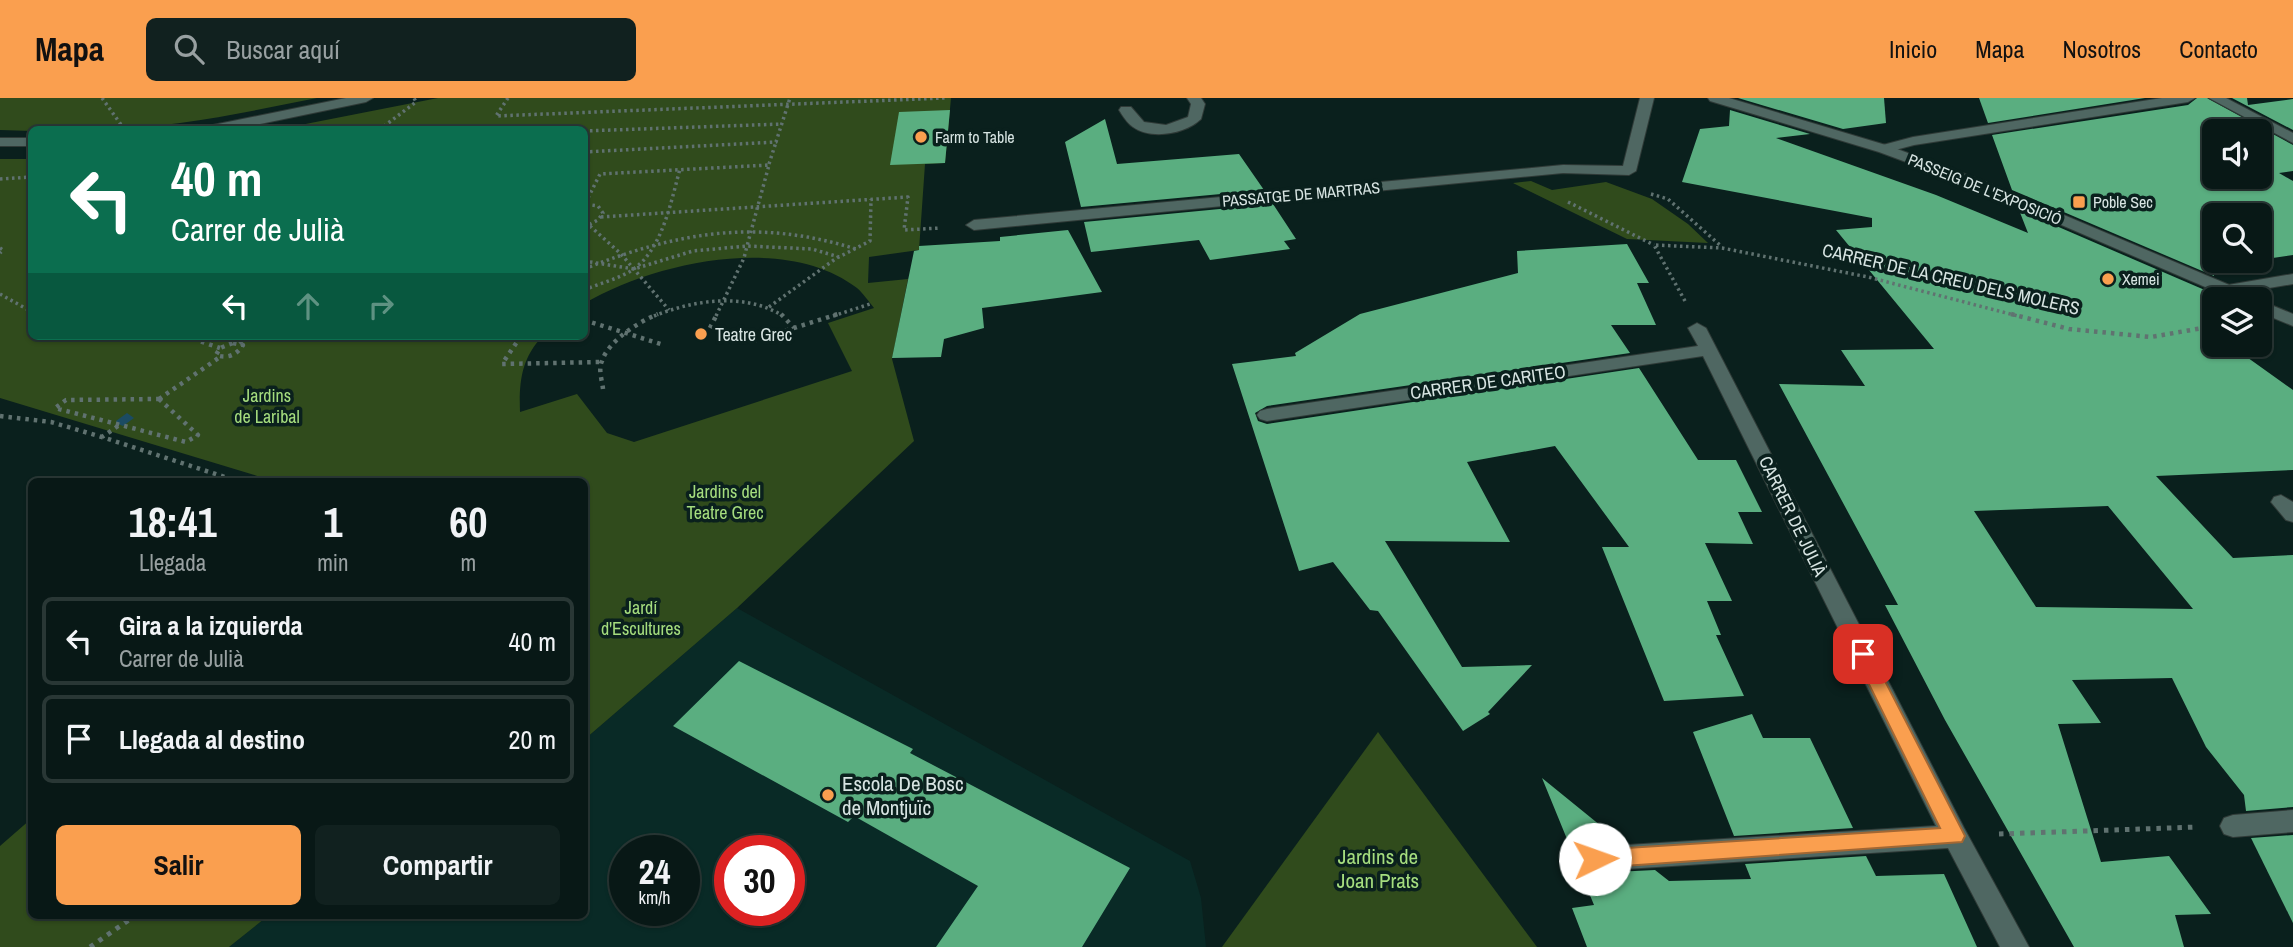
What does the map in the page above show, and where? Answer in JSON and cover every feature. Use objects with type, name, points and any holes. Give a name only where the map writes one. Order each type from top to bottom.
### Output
[{"type":"street","points":[[228,126],[366,98]]},
{"type":"street","points":[[1126,110],[1130,118],[1140,126],[1158,131],[1173,130],[1194,119],[1198,104],[1194,98]]},
{"type":"street","name":"PASSATGE DE MARTRAS","points":[[974,225],[1563,169],[1629,171],[1647,98]]},
{"type":"street","name":"PASSEIG DE L'EXPOSICIÓ","points":[[1715,98],[1884,149],[1976,183],[2221,287]]},
{"type":"street","points":[[1884,149],[1913,141],[2188,98]]},
{"type":"street","points":[[2216,98],[2293,139]]},
{"type":"street","points":[[0,142],[28,142]]},
{"type":"street","points":[[2246,287],[2293,279]]},
{"type":"street","points":[[2272,311],[2293,321]]},
{"type":"street","name":"CARRER DE JULIÀ","points":[[1697,328],[1955,836],[2015,947]]},
{"type":"street","name":"CARRER DE CARITEO","points":[[1267,415],[1709,350]]},
{"type":"street","points":[[2233,826],[2293,821]]},
{"type":"street","points":[[1595,859],[1955,836]]},
{"type":"path","points":[[102,98],[122,126]]},
{"type":"path","points":[[384,126],[416,102],[414,98]]},
{"type":"path","points":[[508,98],[496,116],[945,98]]},
{"type":"path","points":[[710,328],[747,246],[790,98]]},
{"type":"path","points":[[588,131],[782,124]]},
{"type":"path","points":[[588,152],[776,142]]},
{"type":"path","points":[[588,198],[600,174],[769,164]]},
{"type":"path","points":[[634,269],[653,244],[680,169]]},
{"type":"path","points":[[0,179],[28,177]]},
{"type":"path","points":[[1643,186],[1650,193],[1668,199],[1722,248]]},
{"type":"path","points":[[588,225],[601,217],[667,211],[908,197],[904,230],[920,229]]},
{"type":"path","points":[[1557,198],[1591,212],[1654,245],[1722,248]]},
{"type":"path","points":[[768,308],[839,257],[870,241],[872,199]]},
{"type":"path","points":[[588,205],[602,209],[601,217]]},
{"type":"path","points":[[588,227],[621,254],[669,310]]},
{"type":"path","points":[[588,268],[653,244],[701,235],[751,233],[827,238],[856,249]]},
{"type":"path","points":[[1654,245],[1678,285],[1697,328]]},
{"type":"path","points":[[588,288],[634,269],[693,251],[747,246],[812,249],[839,257]]},
{"type":"path","points":[[0,248],[4,250],[0,254]]},
{"type":"path","name":"CARRER DE LA CREU DELS MOLERS","points":[[1722,248],[1868,277],[2068,329],[2151,337],[2202,328]]},
{"type":"path","points":[[588,262],[634,269]]},
{"type":"path","points":[[0,294],[28,310]]},
{"type":"path","points":[[603,389],[601,362],[625,333],[645,319],[669,310],[693,304],[748,302],[787,317],[794,328]]},
{"type":"path","points":[[753,341],[870,304]]},
{"type":"path","points":[[588,321],[664,345]]},
{"type":"path","points":[[197,340],[220,348],[243,340]]},
{"type":"path","points":[[518,340],[502,364],[601,362]]},
{"type":"path","points":[[159,399],[198,435],[186,442],[55,408],[66,400],[159,399],[220,357],[239,352],[243,345],[239,343]]},
{"type":"path","points":[[220,348],[216,355],[220,357]]},
{"type":"path","points":[[0,416],[51,422],[227,478]]},
{"type":"path","points":[[102,437],[119,425]]},
{"type":"path","points":[[1999,834],[2233,826]]},
{"type":"path","points":[[90,947],[130,919]]},
{"type":"shaded area","name":"Escola De Bosc de Montjuïc","points":[[737,608],[1190,861],[1201,898],[1206,947],[229,947],[264,919],[588,919],[588,736]]},
{"type":"green space","points":[[0,98],[317,98],[157,126],[28,126],[28,131],[0,130]]},
{"type":"green space","name":"Jardins del Teatre Grec","points":[[438,98],[951,98],[945,163],[925,164],[919,250],[869,257],[868,283],[908,279],[892,359],[914,441],[737,608],[588,736],[588,478],[264,478],[0,398],[0,159],[28,159],[28,340],[540,340],[530,353],[523,371],[520,412],[577,394],[607,433],[634,442],[852,371],[828,323],[874,308],[857,288],[828,271],[794,261],[758,258],[683,266],[614,288],[588,301],[588,126],[295,126]]},
{"type":"green space","points":[[1531,181],[1552,190],[1606,182],[1652,199],[1688,224],[1708,243],[1627,239],[1513,183]]},
{"type":"green space","name":"Jardins de Joan Prats","points":[[1378,732],[1537,947],[1222,947]]},
{"type":"green space","points":[[28,822],[28,919],[264,919],[229,947],[0,947],[0,846]]},
{"type":"building","points":[[1738,98],[1884,98],[1886,123],[1843,129]]},
{"type":"building","points":[[1979,98],[2145,98],[1988,123]]},
{"type":"building","points":[[2197,98],[2207,98],[2245,119],[2202,119],[2202,189],[2272,189],[2272,134],[2293,145],[2293,171],[2279,173],[2293,181],[2293,255],[2272,258],[2272,203],[2202,203],[2202,271],[2012,190],[1992,135],[2188,105]]},
{"type":"building","points":[[2232,98],[2247,98],[2248,105],[2293,99],[2293,130]]},
{"type":"building","name":"Farm to Table","points":[[950,110],[945,163],[890,165],[899,112]]},
{"type":"building","points":[[1730,110],[1810,134],[1776,138],[1936,195],[2028,233],[2019,210],[2202,289],[2202,357],[2247,357],[2293,390],[2293,470],[2156,476],[2233,558],[2293,555],[2293,807],[2246,811],[2244,795],[2206,747],[2172,678],[2072,680],[2101,723],[2058,724],[2101,862],[2169,856],[2211,914],[2175,915],[2184,947],[2074,947],[1945,720],[1885,605],[1898,605],[1779,384],[1865,386],[1841,350],[1934,349],[1836,230],[1872,227],[1872,218],[1682,182],[1700,129],[1729,126]],"holes":[[[2108,506],[2193,609],[2036,607],[1974,511]]]},
{"type":"building","points":[[1105,119],[1117,164],[1239,154],[1264,190],[1081,207],[1065,142]]},
{"type":"building","points":[[1273,204],[1296,239],[1284,241],[1290,249],[1210,260],[1199,240],[1091,252],[1084,222]]},
{"type":"building","points":[[1068,230],[1102,292],[982,308],[984,328],[944,339],[941,357],[892,358],[914,251],[919,250],[919,246],[1000,241],[1000,237]]},
{"type":"building","points":[[1627,244],[1649,283],[1637,283],[1656,325],[1611,325],[1630,353],[1267,406],[1255,413],[1258,421],[1267,424],[1639,368],[1698,460],[1736,460],[1762,512],[1738,512],[1753,544],[1705,543],[1732,601],[1707,601],[1721,635],[1716,635],[1744,696],[1664,701],[1602,547],[1629,547],[1555,446],[1467,462],[1510,542],[1385,541],[1462,667],[1532,665],[1488,712],[1490,714],[1463,731],[1378,611],[1370,610],[1333,562],[1299,571],[1232,364],[1296,356],[1295,353],[1360,314],[1518,273],[1517,251]]},
{"type":"building","points":[[739,661],[913,749],[910,753],[1130,868],[1082,947],[936,947],[978,886],[854,816],[848,822],[673,726]]},
{"type":"building","points":[[1752,714],[1763,738],[1810,738],[1853,828],[1734,836],[1693,732]]},
{"type":"building","points":[[1542,778],[1622,843],[1595,844],[1583,850],[1580,858],[1583,868],[1594,873],[1655,870],[1669,881],[1751,879],[1745,864],[1866,856],[1876,876],[1944,874],[1977,947],[1587,947],[1572,908],[1594,905]]},
{"type":"building","points":[[2293,835],[2293,923],[2251,838]]},
{"type":"waterway","points":[[123,421],[127,418]]},
{"type":"place","name":"Farm to Table","points":[[921,137]]},
{"type":"place","name":"Poble Sec","points":[[2079,202]]},
{"type":"place","name":"Xemei","points":[[2108,279]]},
{"type":"place","name":"Teatre Grec","points":[[701,334]]},
{"type":"place","name":"Escola De Bosc de Montjuïc","points":[[828,795]]},
{"type":"route","points":[[1595,859],[1955,836],[1863,654]]},
{"type":"park label","name":"Jardins de Laribal","points":[[267,405]]},
{"type":"park label","name":"Jardí d'Escultures","points":[[641,617]]}]
